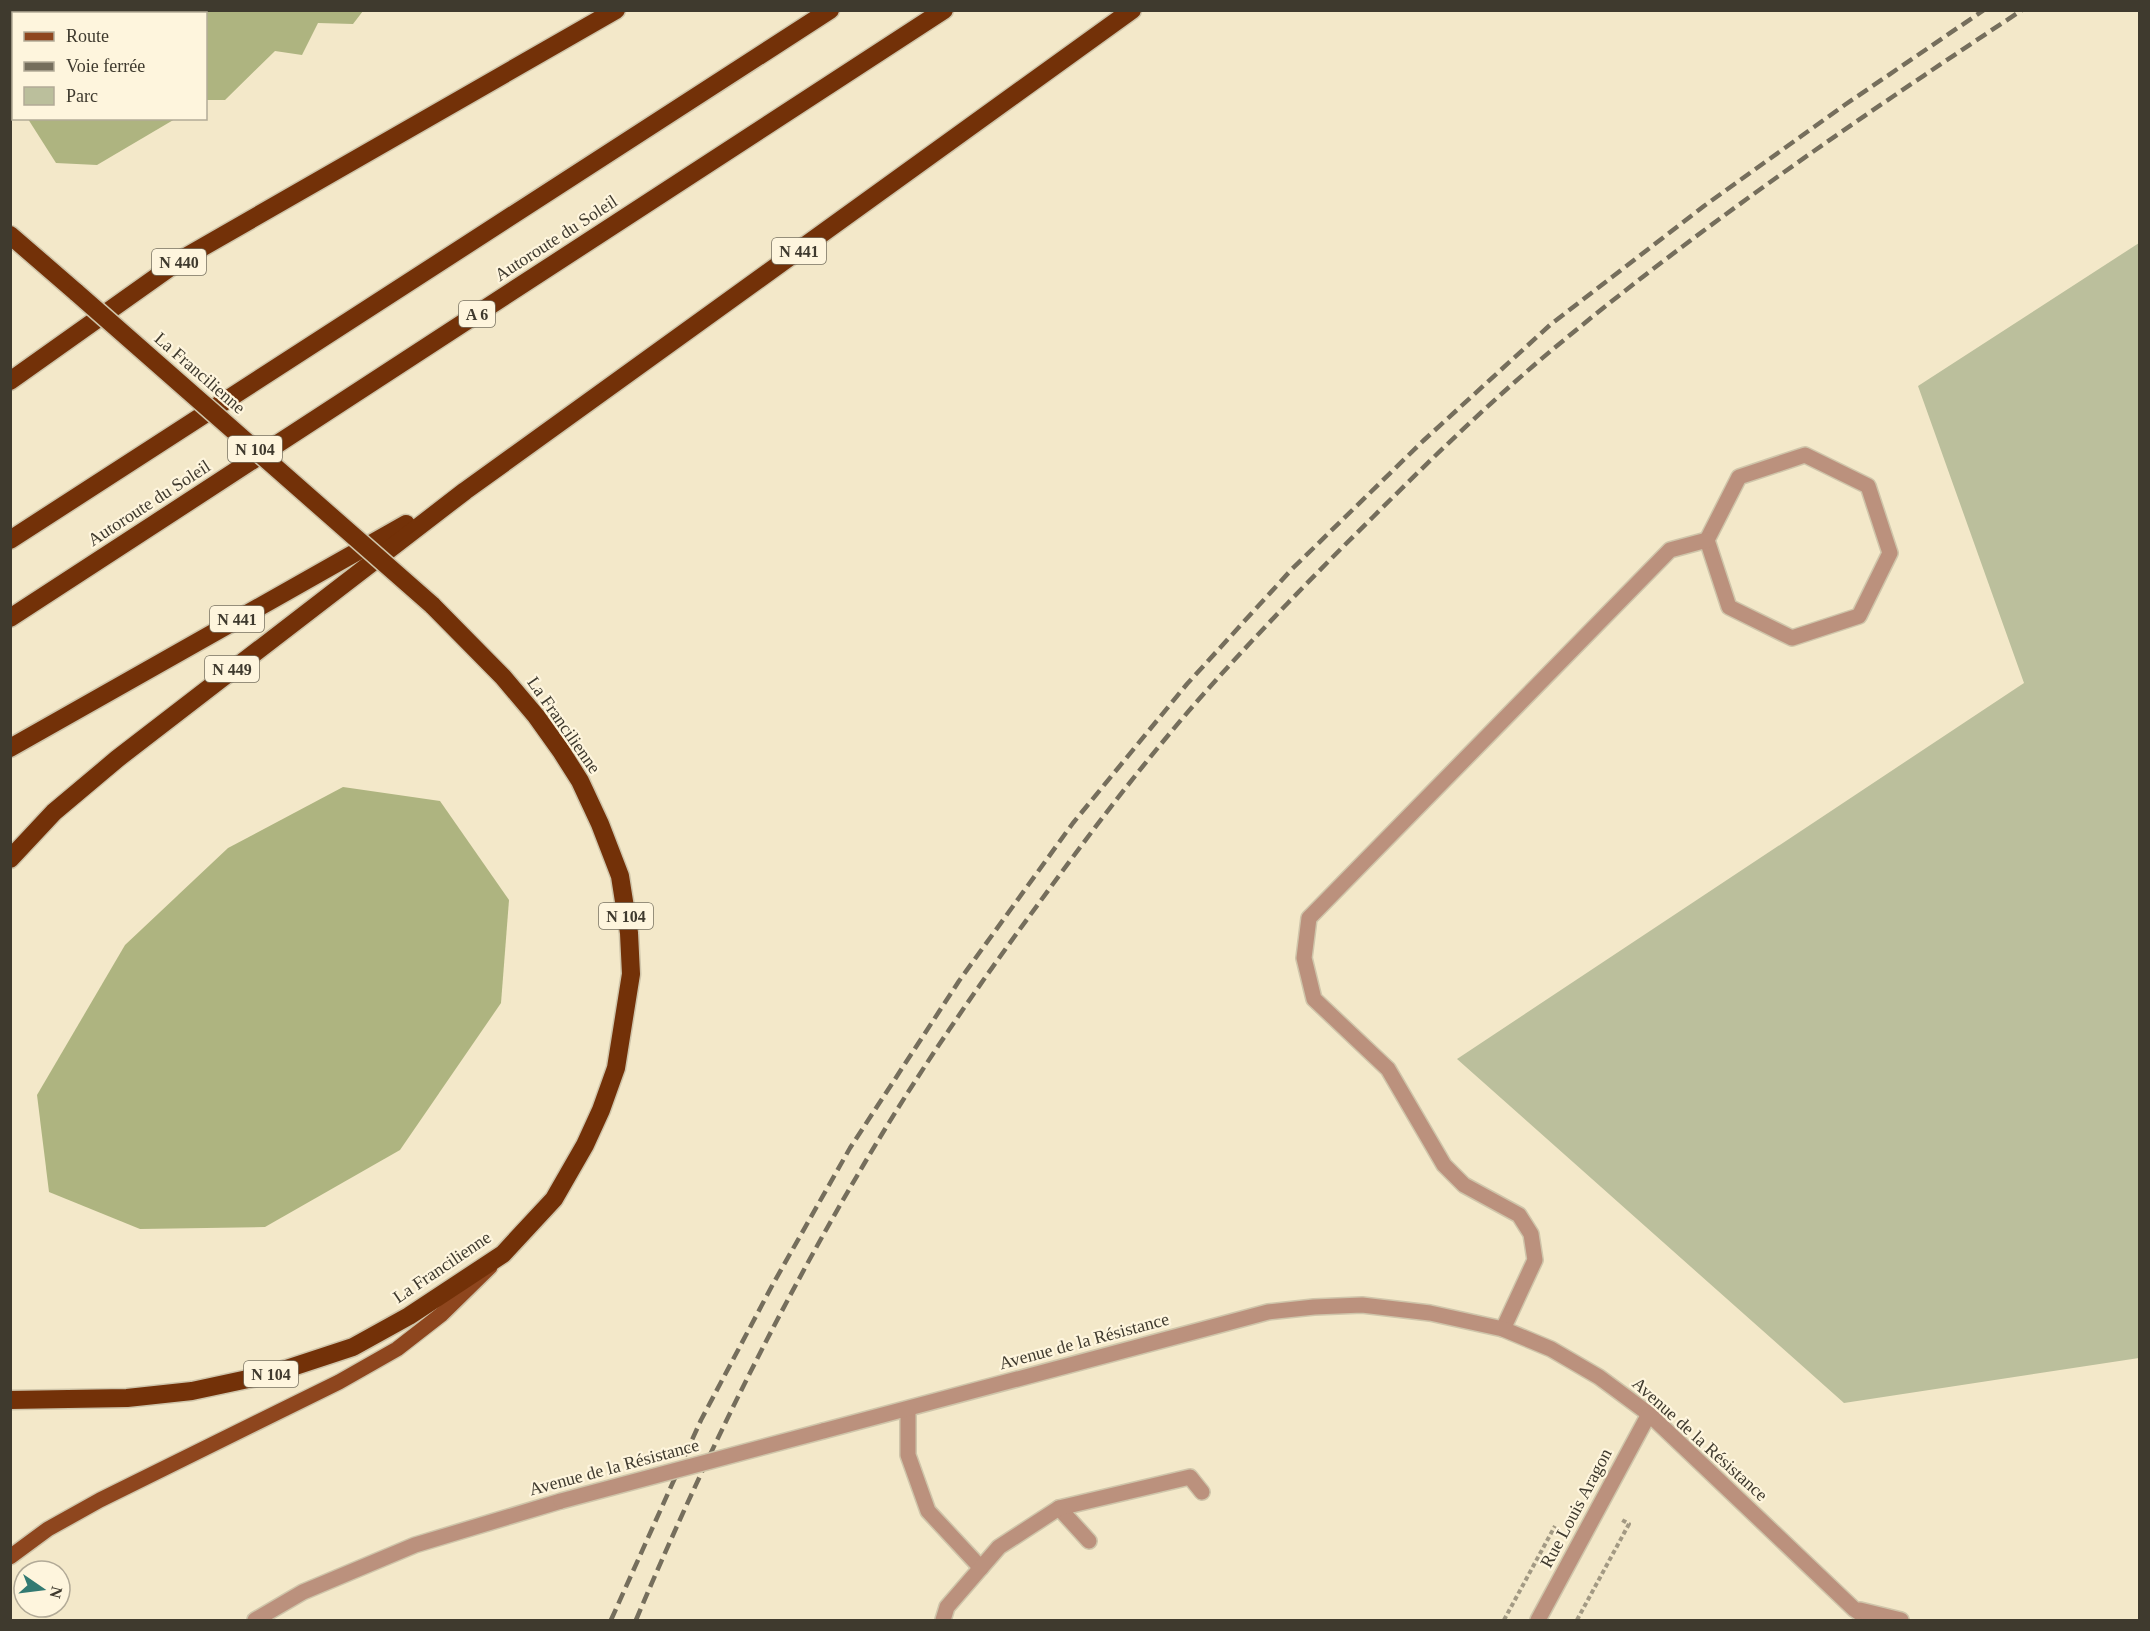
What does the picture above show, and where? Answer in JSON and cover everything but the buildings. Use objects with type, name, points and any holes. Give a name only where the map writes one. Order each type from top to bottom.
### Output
[{"type":"highway","name":"N 440","points":[[10,381],[182,259],[616,10]]},
{"type":"highway","points":[[10,540],[830,10]]},
{"type":"highway","name":"Autoroute du Soleil","points":[[10,618],[944,10]]},
{"type":"highway","name":"N 441","points":[[10,748],[465,491],[1132,10]]},
{"type":"highway","name":"La Francilienne","points":[[10,235],[432,605],[503,677],[536,716],[580,780],[620,876],[629,933],[631,974],[616,1068],[601,1110],[585,1144],[554,1198],[503,1254],[410,1316],[352,1347],[271,1374],[192,1391],[127,1398],[10,1400]]},
{"type":"highway","points":[[10,367],[36,361]]},
{"type":"highway","name":"N 449","points":[[10,859],[54,812],[117,759],[465,491]]},
{"type":"main road","points":[[10,1557],[48,1529],[100,1500],[329,1387],[397,1349],[451,1306],[503,1254]]},
{"type":"street","points":[[1503,1329],[1535,1260],[1531,1234],[1519,1215],[1464,1185],[1444,1165],[1388,1069],[1314,999],[1304,958],[1309,918],[1670,550],[1707,540],[1739,477],[1805,455],[1868,486],[1890,553],[1859,616],[1792,638],[1729,607],[1707,540]]},
{"type":"street","name":"Avenue de la Résistance","points":[[255,1620],[303,1592],[415,1545],[561,1501],[1268,1312],[1362,1305],[1430,1312],[1503,1329],[1551,1349],[1583,1367],[1648,1414],[1854,1609],[1870,1620]]},
{"type":"street","points":[[908,1409],[908,1455],[928,1511],[981,1568]]},
{"type":"street","name":"Rue Louis Aragon","points":[[1538,1620],[1648,1414]]},
{"type":"street","points":[[943,1620],[946,1607],[999,1547],[1059,1508],[1190,1477],[1202,1492]]},
{"type":"street","points":[[1059,1508],[1089,1541]]},
{"type":"street","points":[[1854,1609],[1901,1620]]},
{"type":"green space","points":[[11,10],[363,10],[353,24],[318,23],[302,55],[275,51],[225,100],[207,100],[207,12],[12,12],[12,94],[10,91]]},
{"type":"green space","points":[[29,120],[173,120],[97,165],[56,163]]},
{"type":"green space","points":[[2139,243],[2139,1358],[1844,1403],[1457,1059],[2024,683],[1918,386]]},
{"type":"green space","points":[[343,787],[440,801],[509,900],[501,1003],[400,1150],[265,1227],[140,1229],[49,1192],[37,1095],[125,945],[228,848]]},
{"type":"railway","points":[[611,1620],[701,1420],[773,1284],[850,1148],[959,981],[1073,823],[1187,684],[1292,569],[1423,441],[1550,325],[1704,206],[1846,104],[1984,10]]},
{"type":"railway","points":[[636,1620],[687,1504],[742,1389],[801,1275],[884,1130],[948,1031],[1016,935],[1137,773],[1200,698],[1329,561],[1490,404],[1539,361],[1731,210],[1846,128],[2022,10]]}]
